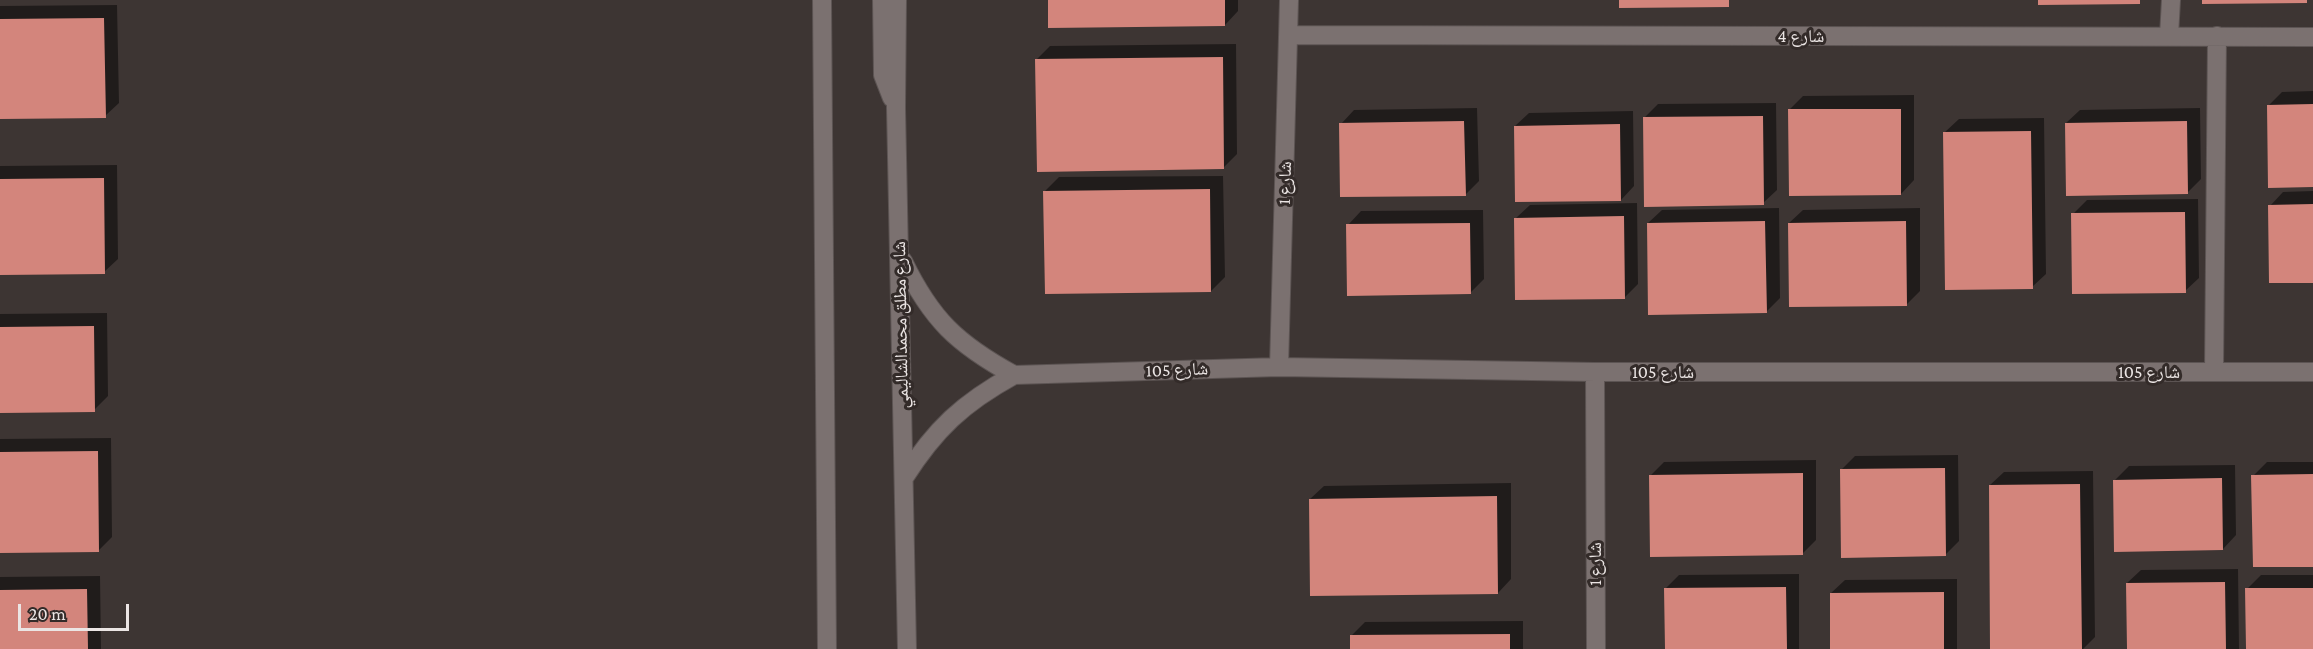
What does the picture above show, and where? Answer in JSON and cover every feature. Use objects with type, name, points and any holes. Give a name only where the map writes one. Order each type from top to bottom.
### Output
[{"type":"street","points":[[822,0],[827,649]]},
{"type":"street","points":[[882,0],[884,75],[896,108]]},
{"type":"street","name":"شارع مطلق محمدالشاليمي","points":[[897,0],[896,108],[908,649]]},
{"type":"street","name":"شارع 1","points":[[1279,367],[1290,35],[1289,0]]},
{"type":"street","points":[[2169,36],[2170,0]]},
{"type":"street","name":"شارع 4","points":[[1290,35],[2313,37]]},
{"type":"street","points":[[2214,372],[2217,36]]},
{"type":"street","points":[[900,256],[919,294],[944,327],[977,355],[1014,375]]},
{"type":"street","name":"شارع 105","points":[[903,478],[924,446],[950,417],[980,394],[1014,375],[1279,367],[1594,372],[2313,372]]},
{"type":"street","name":"شارع 1","points":[[1594,372],[1596,649]]},
{"type":"building","points":[[1048,0],[1225,0],[1225,26],[1048,28]]},
{"type":"building","points":[[1619,0],[1729,0],[1729,7],[1619,8]]},
{"type":"building","points":[[2038,0],[2140,0],[2140,4],[2038,5]]},
{"type":"building","points":[[2202,0],[2307,0],[2307,3],[2202,4]]},
{"type":"building","points":[[104,18],[106,118],[0,119],[0,19]]},
{"type":"building","points":[[1223,57],[1224,169],[1037,172],[1035,59]]},
{"type":"building","points":[[2313,104],[2313,187],[2268,188],[2267,105]]},
{"type":"building","points":[[1788,109],[1901,109],[1901,195],[1789,196]]},
{"type":"building","points":[[1763,116],[1764,205],[1644,207],[1643,117]]},
{"type":"building","points":[[1464,121],[1466,196],[1340,197],[1339,123]]},
{"type":"building","points":[[2187,121],[2188,194],[2066,196],[2065,123]]},
{"type":"building","points":[[1620,124],[1621,201],[1515,202],[1514,126]]},
{"type":"building","points":[[2031,131],[2033,289],[1945,290],[1943,132]]},
{"type":"building","points":[[104,178],[105,274],[0,275],[0,179]]},
{"type":"building","points":[[1210,189],[1211,292],[1045,294],[1043,191]]},
{"type":"building","points":[[2313,204],[2313,283],[2269,283],[2268,205]]},
{"type":"building","points":[[2185,212],[2186,293],[2072,294],[2071,213]]},
{"type":"building","points":[[1624,216],[1625,299],[1515,300],[1514,218]]},
{"type":"building","points":[[1765,221],[1767,313],[1648,315],[1647,223]]},
{"type":"building","points":[[1906,221],[1907,306],[1789,307],[1788,223]]},
{"type":"building","points":[[1470,223],[1471,294],[1347,296],[1346,224]]},
{"type":"building","points":[[94,326],[95,412],[0,413],[0,327]]},
{"type":"building","points":[[98,451],[99,552],[0,553],[0,452]]},
{"type":"building","points":[[1945,468],[1946,556],[1841,558],[1840,469]]},
{"type":"building","points":[[1803,473],[1803,555],[1650,557],[1649,475]]},
{"type":"building","points":[[2313,474],[2313,567],[2253,567],[2251,475]]},
{"type":"building","points":[[2222,478],[2223,550],[2114,552],[2113,480]]},
{"type":"building","points":[[2080,484],[2082,649],[1990,649],[1989,485]]},
{"type":"building","points":[[1497,496],[1498,594],[1310,596],[1309,499]]},
{"type":"building","points":[[2225,582],[2226,649],[2127,649],[2126,583]]},
{"type":"building","points":[[1786,587],[1787,649],[1665,649],[1664,588]]},
{"type":"building","points":[[2245,588],[2313,588],[2313,649],[2246,649]]},
{"type":"building","points":[[87,589],[88,649],[0,649],[0,590]]},
{"type":"building","points":[[1944,592],[1944,649],[1830,649],[1830,593]]},
{"type":"building","points":[[1510,634],[1510,649],[1350,649],[1350,635]]}]
